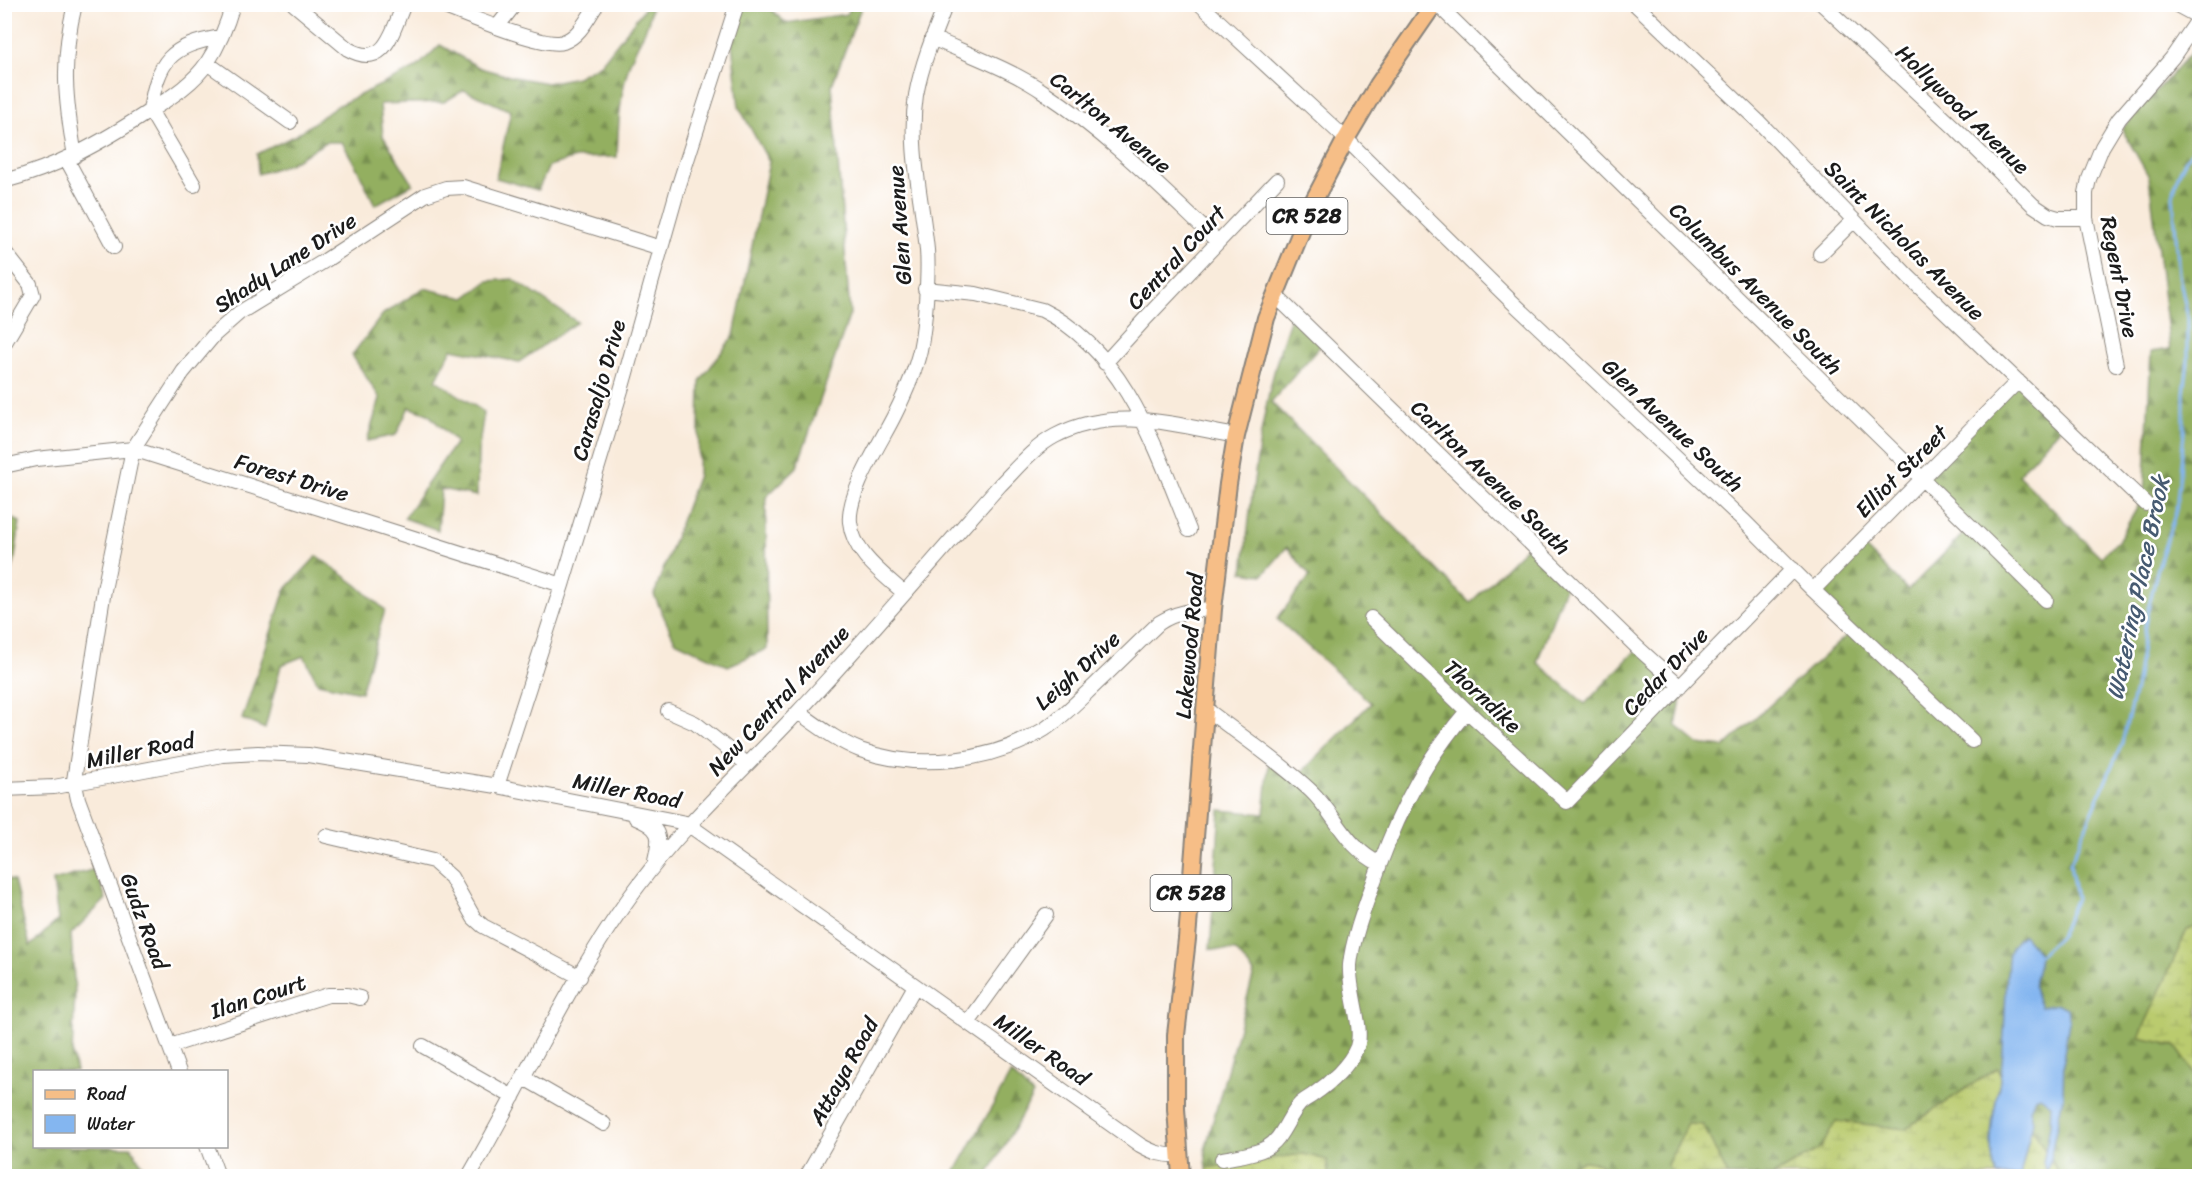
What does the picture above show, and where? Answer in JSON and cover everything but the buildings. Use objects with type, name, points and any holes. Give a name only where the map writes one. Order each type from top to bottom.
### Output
[{"type":"main road","name":"CR 528","points":[[1346,139],[1378,85],[1435,4]]},
{"type":"main road","name":"Lakewood Road","points":[[1181,1176],[1176,1109],[1176,1035],[1187,939],[1213,609],[1226,495],[1236,436],[1266,318],[1313,202],[1346,139]]},
{"type":"street","points":[[75,4],[68,34],[65,62],[71,158],[114,248]]},
{"type":"street","points":[[4,181],[33,174],[71,158],[106,139],[194,77],[207,63],[221,37],[233,4]]},
{"type":"street","points":[[294,4],[348,48],[358,54],[369,56],[378,54],[386,44],[404,4]]},
{"type":"street","points":[[437,4],[497,27],[545,41],[562,43],[584,25],[597,4]]},
{"type":"street","points":[[497,27],[515,4]]},
{"type":"street","name":"Carasaljo Drive","points":[[496,786],[562,585],[622,387],[678,188],[737,4]]},
{"type":"street","name":"Glen Avenue","points":[[904,593],[868,560],[858,545],[850,524],[850,506],[911,378],[920,349],[927,252],[916,170],[916,97],[925,59],[946,4]]},
{"type":"street","points":[[1200,4],[1346,139]]},
{"type":"street","name":"Columbus Avenue South","points":[[1435,4],[2046,600]]},
{"type":"street","name":"Saint Nicholas Avenue","points":[[1635,4],[1759,122],[1910,277],[2146,504]]},
{"type":"street","name":"Hollywood Avenue","points":[[1822,4],[2040,211],[2058,218],[2086,218]]},
{"type":"street","points":[[2175,4],[2199,17]]},
{"type":"street","name":"Regent Drive","points":[[2115,365],[2086,218],[2086,193],[2089,179],[2119,119],[2172,58],[2199,17]]},
{"type":"street","points":[[194,184],[150,110],[156,80],[162,67],[171,56],[181,48],[200,40],[221,37]]},
{"type":"street","name":"Carlton Avenue","points":[[932,38],[1010,72],[1043,91],[1077,115],[1218,242]]},
{"type":"street","points":[[207,63],[290,122]]},
{"type":"street","name":"Glen Avenue South","points":[[1346,139],[1508,298],[1972,741]]},
{"type":"street","name":"Central Court","points":[[1106,363],[1277,180]]},
{"type":"street","name":"Shady Lane Drive","points":[[75,784],[76,755],[102,602],[133,449],[183,372],[214,335],[239,314],[425,195],[446,188],[463,187],[661,248]]},
{"type":"street","points":[[1820,254],[1854,220]]},
{"type":"street","points":[[4,251],[30,284],[33,295],[4,344]]},
{"type":"street","points":[[926,289],[976,294],[1042,310],[1085,340],[1106,363],[1135,404],[1189,530]]},
{"type":"street","name":"Carlton Avenue South","points":[[1275,295],[1416,435],[1680,686]]},
{"type":"street","name":"Elliot Street","points":[[1813,590],[2018,381]]},
{"type":"street","name":"New Central Avenue","points":[[469,1176],[603,936],[653,866],[798,712],[1000,485],[1032,453],[1054,436],[1078,426],[1118,418],[1185,425],[1236,436]]},
{"type":"street","name":"Forest Drive","points":[[4,466],[36,459],[133,449],[562,585]]},
{"type":"street","name":"Cedar Drive","points":[[1567,802],[1792,569]]},
{"type":"street","name":"Leigh Drive","points":[[798,712],[837,739],[879,756],[907,761],[932,762],[981,755],[1010,746],[1044,729],[1071,709],[1159,623],[1171,615],[1213,609]]},
{"type":"street","name":"Thorndike","points":[[1371,618],[1467,711],[1567,802]]},
{"type":"street","points":[[1206,709],[1312,792],[1358,851],[1380,864]]},
{"type":"street","points":[[668,711],[695,723],[747,764]]},
{"type":"street","points":[[1222,1159],[1251,1154],[1266,1149],[1276,1142],[1300,1103],[1316,1093],[1341,1070],[1354,1053],[1359,1037],[1351,996],[1350,967],[1353,947],[1380,864],[1397,818],[1423,772],[1441,742],[1467,711]]},
{"type":"street","name":"Miller Road","points":[[4,789],[75,784],[223,755],[258,753],[308,755],[496,786],[691,824],[1140,1145],[1166,1156],[1180,1155]]},
{"type":"street","name":"Gudz Road","points":[[75,784],[78,799],[179,1070]]},
{"type":"street","points":[[611,808],[652,825],[658,834],[659,844],[653,866]]},
{"type":"street","points":[[326,836],[433,861],[451,876],[474,918],[483,926],[580,977]]},
{"type":"street","points":[[968,1023],[1046,915]]},
{"type":"street","name":"Attaya Road","points":[[807,1176],[915,986]]},
{"type":"street","name":"Ilan Court","points":[[170,1046],[328,995],[338,994],[360,998]]},
{"type":"street","points":[[423,1046],[513,1097]]},
{"type":"street","points":[[524,1078],[604,1124]]},
{"type":"street","points":[[208,1148],[218,1176]]},
{"type":"green space","points":[[647,5],[651,5],[649,21],[632,57],[623,88],[617,157],[575,158],[549,166],[538,190],[496,178],[511,111],[464,90],[444,102],[380,104],[383,136],[413,184],[375,205],[342,142],[326,142],[289,164],[258,174],[257,154],[296,135],[339,105],[416,68],[440,45],[480,68],[547,83],[577,77],[601,64]]},
{"type":"green space","points":[[741,5],[766,5],[786,23],[847,14],[851,5],[862,5],[832,85],[850,314],[797,467],[766,497],[767,649],[728,666],[675,641],[654,595],[698,475],[700,381],[734,335],[769,162],[739,107],[731,35]]},
{"type":"green space","points":[[2199,44],[2199,925],[2187,930],[2139,1038],[2175,1045],[2199,1080],[2199,1176],[2060,1176],[1997,1068],[1905,1129],[1836,1121],[1821,1148],[1773,1176],[1728,1176],[1703,1125],[1688,1124],[1667,1164],[1674,1176],[1606,1176],[1600,1163],[1583,1161],[1549,1176],[1328,1176],[1327,1160],[1303,1154],[1207,1168],[1205,1150],[1254,973],[1236,951],[1210,949],[1220,810],[1264,814],[1270,754],[1297,777],[1371,703],[1277,619],[1310,576],[1287,547],[1263,575],[1243,572],[1255,474],[1266,409],[1281,345],[1292,314],[1322,344],[1271,402],[1470,603],[1531,542],[1568,579],[1537,662],[1585,704],[1639,647],[1683,688],[1676,726],[1698,744],[1724,747],[1848,634],[1812,591],[1860,543],[1908,590],[1968,529],[1922,480],[2020,376],[2066,421],[2018,475],[2101,557],[2118,541],[2144,496],[2151,352],[2170,349],[2149,177],[2122,129]]},
{"type":"green space","points":[[513,279],[577,322],[519,362],[452,349],[436,380],[484,412],[478,453],[477,496],[441,489],[438,530],[404,518],[456,442],[428,414],[409,407],[396,435],[367,441],[380,398],[352,355],[383,314],[424,288],[465,298],[488,281]]},
{"type":"green space","points":[[5,515],[20,522],[14,564],[5,582]]},
{"type":"green space","points":[[317,556],[357,585],[385,610],[361,692],[318,683],[304,656],[281,665],[265,729],[242,719],[285,590]]},
{"type":"green space","points":[[95,869],[106,899],[71,934],[75,993],[72,1055],[76,1070],[33,1070],[33,1148],[132,1148],[149,1176],[5,1176],[5,878],[14,881],[30,946],[58,920],[53,881]]},
{"type":"green space","points":[[2199,925],[2199,1080],[2175,1045],[2139,1038],[2187,930]]},
{"type":"green space","points":[[1997,1068],[2060,1176],[1773,1176],[1821,1148],[1836,1121],[1905,1129]]},
{"type":"green space","points":[[1011,1073],[1033,1095],[987,1176],[954,1176],[957,1169]]},
{"type":"green space","points":[[1688,1124],[1703,1125],[1728,1176],[1674,1176],[1667,1165]]},
{"type":"green space","points":[[1303,1154],[1327,1160],[1328,1176],[1208,1176],[1207,1168]]},
{"type":"green space","points":[[1583,1161],[1600,1163],[1606,1176],[1549,1176]]},
{"type":"water","points":[[2023,935],[2040,955],[2034,986],[2041,1007],[2058,1004],[2067,1008],[2069,1022],[2064,1053],[2063,1098],[2047,1172],[2043,1163],[2050,1126],[2051,1104],[2040,1096],[2035,1098],[2030,1109],[2033,1121],[2020,1176],[1997,1176],[1993,1162],[1991,1133],[2002,1063],[2008,956],[2012,946]]},
{"type":"waterway","name":"Watering Place Brook","points":[[2040,955],[2060,936],[2076,898],[2070,864],[2122,743],[2135,689],[2147,614],[2158,567],[2176,511],[2184,433],[2188,318],[2179,275],[2173,196],[2178,175],[2186,159],[2200,141]]}]
